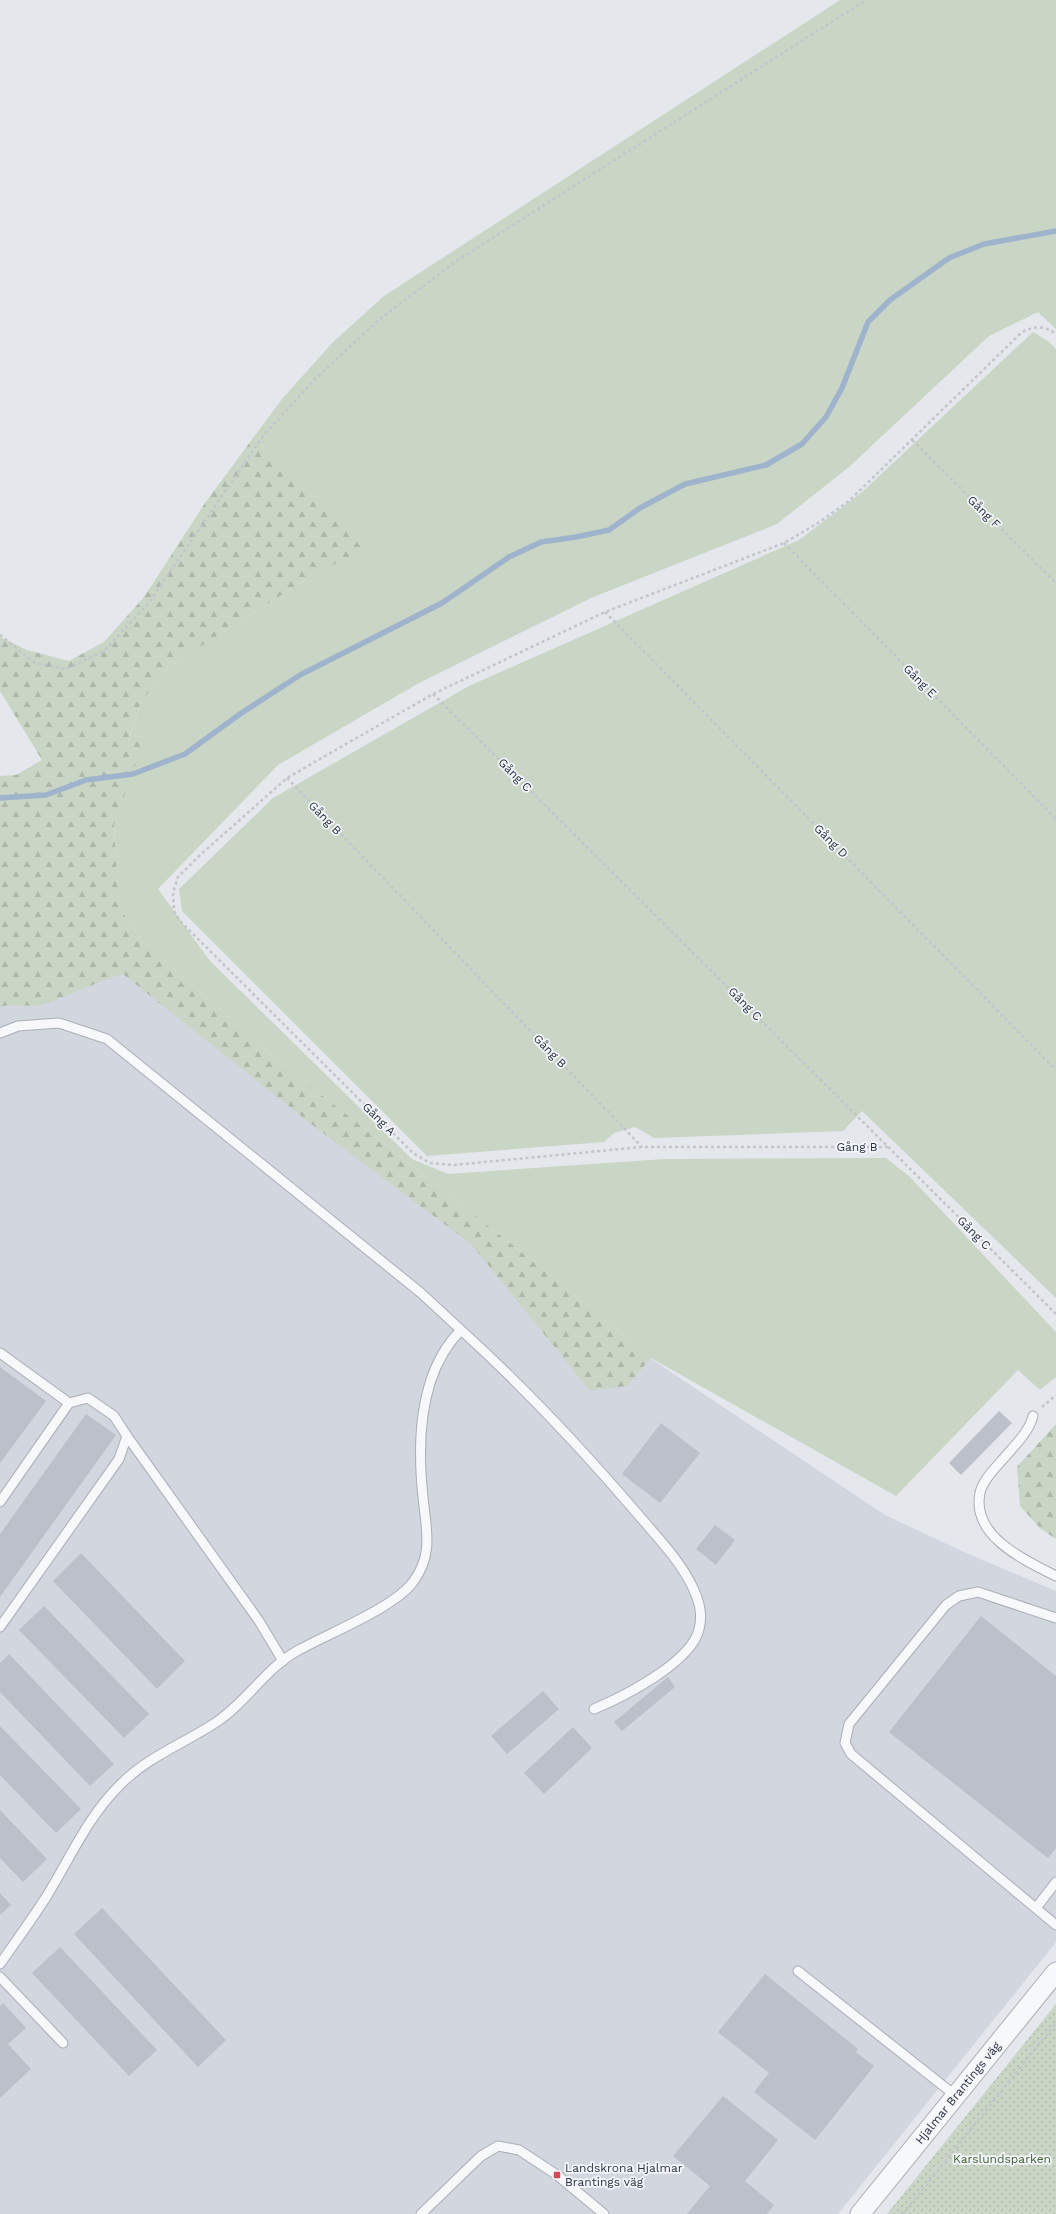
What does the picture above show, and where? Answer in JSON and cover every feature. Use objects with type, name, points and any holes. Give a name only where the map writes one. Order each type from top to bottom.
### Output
[{"type":"street","name":"Hjalmar Brantings väg","points":[[860,2214],[1056,1972]]},
{"type":"lane","points":[[0,1033],[18,1026],[59,1023],[107,1039],[421,1293],[499,1364],[622,1496],[668,1550],[693,1587],[701,1608],[699,1630],[688,1650],[650,1681],[619,1699],[594,1709]]},
{"type":"lane","points":[[0,1964],[46,1896],[89,1824],[119,1785],[151,1760],[216,1722],[243,1700],[268,1672],[295,1652],[390,1602],[412,1583],[425,1562],[428,1536],[422,1495],[421,1441],[426,1397],[436,1362],[452,1339],[461,1330]]},
{"type":"lane","points":[[0,1353],[69,1403]]},
{"type":"lane","points":[[0,1502],[69,1403],[88,1398],[114,1416],[259,1621],[283,1662]]},
{"type":"lane","points":[[1033,1416],[1031,1426],[995,1468],[980,1491],[979,1512],[989,1531],[1006,1548],[1056,1576]]},
{"type":"lane","points":[[0,1627],[118,1459],[127,1436]]},
{"type":"lane","points":[[1056,1618],[978,1592],[959,1596],[946,1605],[849,1724],[845,1743],[852,1754],[1056,1925]]},
{"type":"lane","points":[[1036,1908],[1056,1882]]},
{"type":"lane","points":[[798,1971],[956,2096]]},
{"type":"lane","points":[[0,1976],[63,2043]]},
{"type":"lane","points":[[421,2214],[481,2156],[498,2146],[519,2150],[557,2175],[604,2214]]},
{"type":"path","points":[[0,635],[35,663],[66,669],[104,651],[148,604],[263,436],[316,378],[380,319],[458,260],[866,0]]},
{"type":"path","points":[[287,778],[433,694],[605,612],[784,543],[818,523],[849,500],[1022,332],[1033,327],[1047,328],[1056,334]]},
{"type":"path","name":"Gång F","points":[[912,440],[1056,584]]},
{"type":"path","name":"Gång E","points":[[784,543],[1056,819]]},
{"type":"path","name":"Gång D","points":[[605,612],[1056,1070]]},
{"type":"path","name":"Gång C","points":[[433,694],[1056,1314]]},
{"type":"path","name":"Gång A","points":[[287,778],[198,856],[178,877],[173,893],[174,911],[180,922],[413,1153],[430,1163],[453,1165],[642,1147]]},
{"type":"path","name":"Gång B","points":[[287,778],[642,1147],[888,1147]]},
{"type":"path","points":[[1033,1416],[1056,1395]]},
{"type":"path","points":[[902,2214],[1056,2023]]},
{"type":"shaded area","points":[[122,971],[487,1249],[885,1515],[966,1553],[1056,1591],[1056,1942],[838,2214],[0,2214],[0,990]]},
{"type":"green space","points":[[840,0],[1056,0],[1056,329],[1038,312],[989,336],[849,467],[777,524],[591,598],[419,683],[278,765],[158,889],[210,961],[412,1159],[448,1174],[665,1159],[886,1158],[909,1176],[1056,1332],[1056,1377],[1040,1390],[1018,1370],[896,1496],[651,1358],[557,1280],[276,1059],[143,942],[119,907],[114,825],[143,741],[128,742],[141,702],[168,667],[305,580],[282,461],[253,438],[282,399],[333,342],[384,296]]},
{"type":"green space","points":[[1033,332],[1048,341],[1056,349],[1056,1298],[862,1111],[843,1131],[654,1138],[635,1127],[614,1133],[604,1142],[427,1156],[182,911],[179,889],[273,798],[469,686],[799,540],[861,493]]},
{"type":"green space","points":[[253,438],[282,461],[363,549],[305,580],[168,667],[141,702],[128,741],[144,741],[114,825],[119,907],[143,942],[276,1059],[557,1280],[651,1358],[627,1386],[590,1391],[471,1244],[311,1124],[123,974],[44,1004],[33,1006],[11,1005],[0,1007],[0,776],[16,775],[42,760],[0,691],[0,637],[27,650],[69,661],[104,642],[144,597],[205,503]]},
{"type":"green space","points":[[1056,1424],[1056,1539],[1041,1529],[1020,1506],[1017,1467]]},
{"type":"green space","name":"Karslundsparken","points":[[1056,2004],[1056,2214],[887,2214]]},
{"type":"building","points":[[0,1367],[46,1401],[0,1463]]},
{"type":"building","points":[[999,1411],[1012,1423],[961,1475],[949,1463]]},
{"type":"building","points":[[86,1414],[116,1435],[0,1597],[0,1534]]},
{"type":"building","points":[[661,1423],[700,1453],[660,1503],[622,1474]]},
{"type":"building","points":[[715,1525],[735,1540],[716,1565],[696,1549]]},
{"type":"building","points":[[81,1553],[185,1661],[157,1689],[53,1581]]},
{"type":"building","points":[[44,1606],[149,1714],[124,1738],[19,1630]]},
{"type":"building","points":[[981,1616],[1056,1676],[1056,1848],[1048,1858],[889,1732]]},
{"type":"building","points":[[9,1654],[114,1764],[90,1786],[0,1692],[0,1663]]},
{"type":"building","points":[[668,1677],[675,1687],[622,1731],[614,1722]]},
{"type":"building","points":[[543,1691],[559,1709],[507,1754],[491,1736]]},
{"type":"building","points":[[0,1726],[81,1809],[56,1833],[0,1775]]},
{"type":"building","points":[[573,1727],[592,1748],[544,1794],[524,1773]]},
{"type":"building","points":[[0,1810],[47,1859],[23,1882],[0,1858]]},
{"type":"building","points":[[0,1893],[11,1905],[0,1915]]},
{"type":"building","points":[[102,1908],[226,2040],[198,2067],[74,1934]]},
{"type":"building","points":[[60,1947],[157,2050],[129,2076],[32,1973]]},
{"type":"building","points":[[765,1974],[858,2049],[856,2052],[874,2066],[815,2140],[754,2092],[769,2073],[718,2032]]},
{"type":"building","points":[[3,2003],[26,2028],[8,2044],[31,2069],[0,2098],[0,2006]]},
{"type":"building","points":[[723,2096],[778,2140],[745,2181],[774,2205],[767,2214],[687,2214],[710,2186],[673,2156]]},
{"type":"waterway","points":[[0,798],[46,795],[86,780],[133,774],[185,754],[240,714],[300,675],[442,603],[509,557],[541,542],[609,530],[640,508],[685,484],[766,465],[802,444],[826,417],[842,388],[868,322],[890,300],[949,258],[984,244],[1056,231]]},
{"type":"place","name":"Landskrona Hjalmar Brantings väg","points":[[557,2175]]}]
